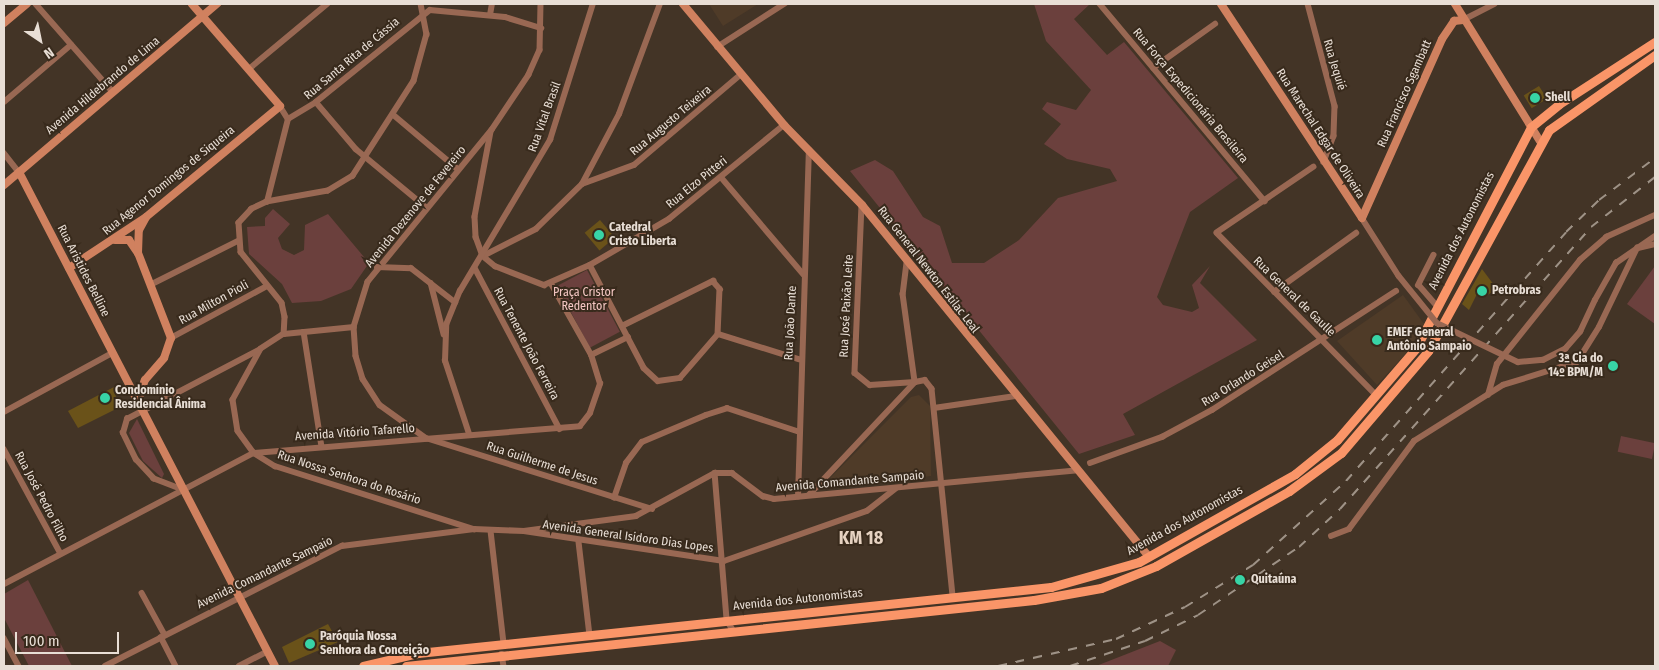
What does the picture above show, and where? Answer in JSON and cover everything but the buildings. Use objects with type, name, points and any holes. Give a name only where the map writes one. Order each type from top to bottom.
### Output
[{"type":"main road","name":"Avenida dos Autonomistas","points":[[363,666],[418,653],[1080,582],[1149,557],[1296,474],[1322,454],[1378,397],[1416,348],[1531,127],[1559,104],[1655,42]]},
{"type":"main road","name":"Avenida dos Autonomistas","points":[[406,666],[502,654],[941,610],[1074,594],[1124,580],[1276,499],[1325,466],[1428,351],[1540,141],[1560,119],[1655,55]]},
{"type":"main road","points":[[941,610],[953,597]]},
{"type":"street","points":[[4,23],[27,4]]},
{"type":"street","points":[[36,4],[113,92]]},
{"type":"street","points":[[192,4],[280,106],[288,119],[267,202]]},
{"type":"street","name":"Avenida Hildebrando de Lima","points":[[4,184],[217,4]]},
{"type":"street","points":[[249,69],[327,4]]},
{"type":"street","points":[[354,327],[284,334],[285,309],[248,265],[238,241],[244,215],[267,202],[333,190],[353,176],[367,159],[395,116],[422,57],[425,12],[421,4]]},
{"type":"street","points":[[490,15],[492,4]]},
{"type":"street","name":"Avenida Dezenove de Fevereiro","points":[[426,438],[389,414],[371,393],[356,356],[354,327],[361,298],[378,267],[492,130],[538,57],[541,4]]},
{"type":"street","name":"Rua Vital Brasil","points":[[444,334],[454,302],[550,140],[593,4]]},
{"type":"street","points":[[483,256],[536,229],[582,184],[619,114],[660,4]]},
{"type":"street","name":"Rua General Newton Estilac Leal","points":[[683,4],[740,75],[784,125],[862,205],[1015,396],[1149,557]]},
{"type":"street","points":[[717,47],[784,4]]},
{"type":"street","name":"Rua Força Expedicionária Brasileira","points":[[1100,4],[1265,201]]},
{"type":"street","name":"Rua Marechal Edgar de Oliveira","points":[[1222,4],[1399,276],[1437,323],[1518,362],[1543,360],[1565,349],[1580,332],[1609,272],[1634,249],[1655,236]]},
{"type":"street","name":"Rua Jequié","points":[[1308,4],[1335,106],[1334,136],[1324,162]]},
{"type":"street","points":[[1455,4],[1463,20],[1540,141]]},
{"type":"street","name":"Rua Francisco Sgambatt","points":[[1362,218],[1442,39],[1454,21],[1463,20],[1494,4]]},
{"type":"street","points":[[425,12],[490,15],[541,28]]},
{"type":"street","name":"Rua Santa Rita de Cássia","points":[[288,119],[316,102],[425,12]]},
{"type":"street","points":[[1153,68],[1215,24]]},
{"type":"street","points":[[4,102],[71,45]]},
{"type":"street","name":"Rua Augusto Teixeira","points":[[582,184],[634,165],[740,75]]},
{"type":"street","points":[[316,102],[367,159],[427,208]]},
{"type":"street","name":"Rua Agenor Domingos de Siqueira","points":[[69,268],[115,240],[146,217],[280,106]]},
{"type":"street","points":[[395,116],[458,169]]},
{"type":"street","name":"Rua Elzo Pitteri","points":[[551,284],[590,265],[668,219],[784,125]]},
{"type":"street","points":[[492,130],[475,217],[483,256],[505,272],[534,283],[551,284]]},
{"type":"street","name":"Rua João Dante","points":[[798,497],[799,359],[809,150]]},
{"type":"street","name":"Rua Aristides Belline","points":[[4,153],[19,172],[124,375],[180,489],[274,666]]},
{"type":"street","points":[[1265,201],[1314,167]]},
{"type":"street","points":[[721,177],[804,274]]},
{"type":"street","name":"Rua General de Gaulle","points":[[1265,201],[1217,234],[1323,339],[1378,397]]},
{"type":"street","name":"Rua José Paixão Leite","points":[[862,205],[855,373],[870,385],[915,382]]},
{"type":"street","points":[[1488,395],[1497,364],[1580,260],[1606,237],[1654,216]]},
{"type":"street","points":[[138,253],[139,230],[146,217]]},
{"type":"street","points":[[1274,292],[1356,233]]},
{"type":"street","points":[[115,240],[129,240],[138,253],[171,338],[164,358],[145,380],[139,407]]},
{"type":"street","points":[[150,284],[238,241]]},
{"type":"street","points":[[1331,536],[1349,529],[1414,441],[1509,383],[1577,362],[1599,327],[1634,249],[1655,244]]},
{"type":"street","points":[[1434,256],[1419,285],[1438,307]]},
{"type":"street","points":[[907,262],[903,294],[915,382]]},
{"type":"street","points":[[590,265],[644,368],[666,382],[687,372],[718,334],[720,289],[713,281],[622,326]]},
{"type":"street","points":[[378,267],[411,268],[454,302]]},
{"type":"street","name":"Rua Tenente João Ferreira","points":[[475,268],[560,429]]},
{"type":"street","points":[[431,282],[444,334],[449,379],[469,434]]},
{"type":"street","name":"Avenida Vitório Tafarello","points":[[4,584],[180,489],[254,453],[469,434],[573,429],[585,421],[597,397],[600,384],[591,355],[551,284]]},
{"type":"street","name":"Rua Milton Pioli","points":[[171,338],[267,286]]},
{"type":"street","name":"Rua Orlando Geisel","points":[[1090,463],[1162,437],[1323,339],[1396,290]]},
{"type":"street","points":[[304,332],[322,447]]},
{"type":"street","name":"Rua Nossa Senhora do Rosário","points":[[284,334],[261,349],[238,385],[233,409],[238,431],[254,453],[275,466],[474,529],[491,531]]},
{"type":"street","points":[[718,334],[799,359]]},
{"type":"street","points":[[591,355],[628,337]]},
{"type":"street","points":[[180,489],[154,479],[130,449],[123,429],[127,419],[139,407],[261,349]]},
{"type":"street","points":[[5,409],[112,354]]},
{"type":"street","points":[[124,375],[132,380],[145,380]]},
{"type":"street","points":[[809,495],[915,382],[925,380],[931,385],[944,483],[953,597]]},
{"type":"street","points":[[934,408],[1015,396]]},
{"type":"street","points":[[614,498],[626,463],[642,442],[706,415],[727,408],[797,431]]},
{"type":"street","name":"Rua Guilherme de Jesus","points":[[426,438],[652,509]]},
{"type":"street","name":"Rua José Pedro Filho","points":[[4,449],[61,554]]},
{"type":"street","name":"Avenida Comandante Sampaio","points":[[715,472],[732,473],[768,498],[798,497],[1078,470]]},
{"type":"street","points":[[524,531],[632,517],[652,509],[715,472],[724,561],[727,620],[733,630]]},
{"type":"street","name":"Avenida General Isidoro Dias Lopes","points":[[491,531],[524,531],[580,542],[724,561],[867,511],[895,488]]},
{"type":"street","name":"Avenida Comandante Sampaio","points":[[105,666],[342,546],[474,529]]},
{"type":"street","points":[[491,531],[504,644]]},
{"type":"street","points":[[580,542],[590,634]]},
{"type":"street","points":[[142,593],[176,666]]},
{"type":"street","points":[[4,638],[19,666]]},
{"type":"street","points":[[239,666],[267,652]]},
{"type":"street","points":[[502,654],[504,666]]},
{"type":"shaded area","points":[[709,4],[758,4],[723,26]]},
{"type":"shaded area","name":"EMEF General Antônio Sampaio","points":[[1403,295],[1424,324],[1408,351],[1377,385],[1337,341]]},
{"type":"shaded area","points":[[919,395],[930,406],[931,476],[828,487],[828,480],[911,397]]},
{"type":"green space","points":[[1034,4],[1090,4],[1074,19],[1107,55],[1124,42],[1238,178],[1190,212],[1157,297],[1163,305],[1192,312],[1199,308],[1192,285],[1210,266],[1200,283],[1257,340],[1123,414],[1135,435],[1079,454],[850,171],[875,160],[893,171],[923,217],[940,226],[952,263],[984,263],[1019,240],[1058,198],[1117,181],[1110,169],[1067,159],[1044,144],[1061,124],[1042,109],[1047,102],[1076,110],[1091,90],[1046,41]]},
{"type":"green space","points":[[273,209],[290,224],[278,238],[282,249],[294,255],[304,250],[305,225],[328,214],[369,263],[351,289],[321,301],[292,303],[282,284],[249,254],[247,227],[265,226],[265,218]]},
{"type":"green space","points":[[1655,266],[1655,324],[1627,304]]},
{"type":"green space","name":"Praça Cristor Redentor","points":[[587,270],[620,332],[590,348],[557,286]]},
{"type":"green space","points":[[137,419],[164,474],[162,478],[143,461],[129,433]]},
{"type":"green space","points":[[1621,436],[1655,443],[1652,459],[1618,452]]},
{"type":"green space","points":[[28,580],[72,666],[29,666],[4,618],[4,594]]},
{"type":"green space","points":[[1160,641],[1176,650],[1168,666],[1096,666]]},
{"type":"railway","points":[[998,666],[1116,639],[1185,607],[1253,565],[1346,481],[1566,232],[1599,200],[1655,158]]},
{"type":"railway","points":[[1070,666],[1145,641],[1198,615],[1299,547],[1340,509],[1591,227],[1655,177]]},
{"type":"place","name":"Shell","points":[[1535,98]]},
{"type":"place","name":"Catedral Cristo Liberta","points":[[599,235]]},
{"type":"place","name":"Petrobras","points":[[1482,291]]},
{"type":"place","name":"EMEF General Antônio Sampaio","points":[[1377,340]]},
{"type":"place","name":"3ª Cia do 14º BPM/M","points":[[1613,366]]},
{"type":"place","name":"Condomínio Residencial Ânima","points":[[105,398]]},
{"type":"place","name":"Quitaúna","points":[[1240,580]]},
{"type":"place","name":"Paróquia Nossa Senhora da Conceição","points":[[310,644]]},
{"type":"district","name":"KM 18","points":[[861,538]]}]
